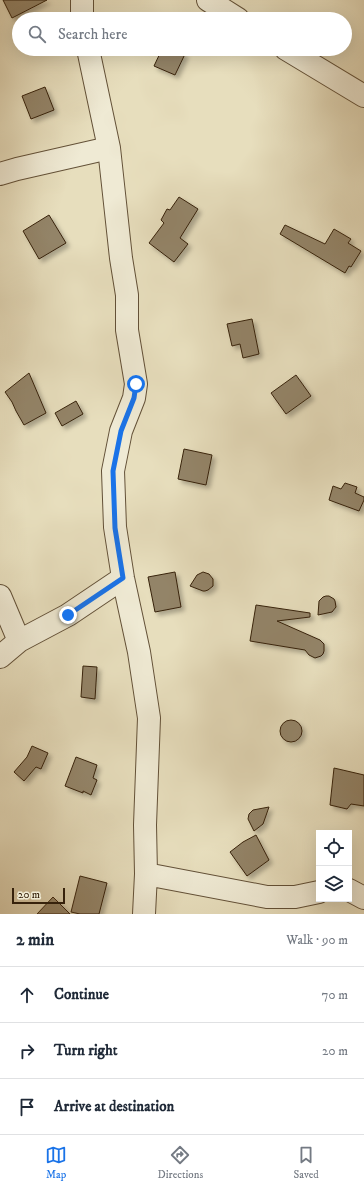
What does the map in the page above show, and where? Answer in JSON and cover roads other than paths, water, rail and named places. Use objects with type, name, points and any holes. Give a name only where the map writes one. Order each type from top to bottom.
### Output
[{"type":"street","points":[[82,0],[82,12]]},
{"type":"street","points":[[208,0],[227,12]]},
{"type":"street","points":[[89,56],[109,148],[120,258],[127,294],[128,330],[136,384],[134,398],[121,431],[113,471],[115,528],[150,718],[145,825],[146,874],[144,914]]},
{"type":"street","points":[[298,56],[364,96]]},
{"type":"street","points":[[0,174],[109,148]]},
{"type":"street","points":[[0,657],[20,641],[68,615],[123,578]]},
{"type":"street","points":[[0,596],[20,641]]},
{"type":"street","points":[[146,874],[267,897],[295,897],[316,893]]},
{"type":"street","points":[[352,884],[364,880]]},
{"type":"street","points":[[352,892],[364,898]]}]
